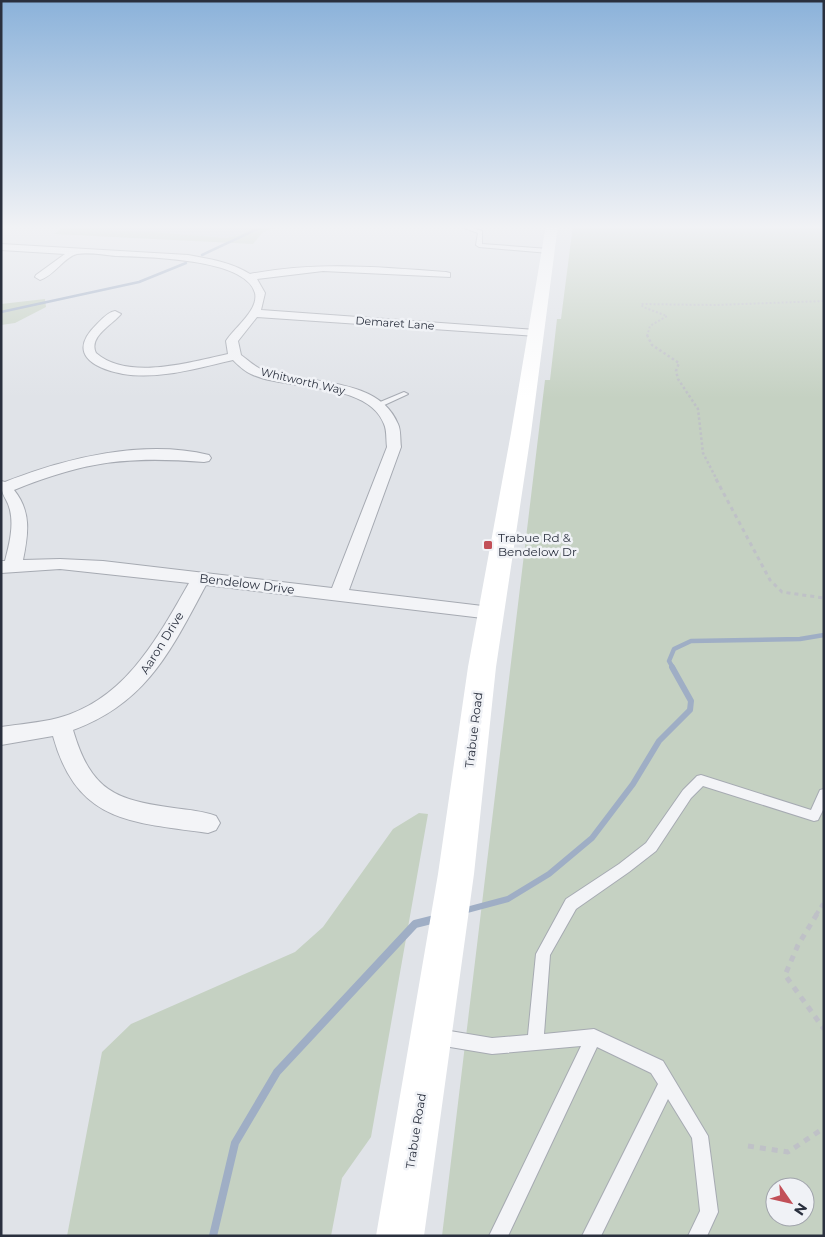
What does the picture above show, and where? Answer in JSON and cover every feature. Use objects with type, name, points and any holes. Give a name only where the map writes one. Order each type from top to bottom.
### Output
[{"type":"main road","name":"Trabue Road","points":[[400,1236],[456,874],[482,667],[544,283]]},
{"type":"street","points":[[115,314],[94,334],[88,344],[87,350],[101,363],[142,371],[171,368],[235,356],[232,341],[254,313],[260,294],[254,283]]},
{"type":"street","name":"Demaret Lane","points":[[254,313],[536,333]]},
{"type":"street","name":"Whitworth Way","points":[[235,356],[256,371],[339,388],[362,396],[390,416],[395,436],[394,447],[338,594]]},
{"type":"street","points":[[7,566],[21,522],[19,510],[12,497],[3,487],[61,467],[105,457],[128,455],[204,458]]},
{"type":"street","name":"Bendelow Drive","points":[[7,566],[60,564],[201,578],[491,613]]},
{"type":"street","name":"Aaron Drive","points":[[1,736],[61,726],[103,708],[142,676],[154,660],[201,578]]},
{"type":"street","points":[[61,726],[64,741],[77,775],[90,791],[107,803],[208,823]]},
{"type":"lane","points":[[377,405],[404,394]]},
{"type":"lane","points":[[535,1042],[543,954],[571,904],[651,847],[686,794],[701,780],[814,816],[824,794]]},
{"type":"lane","points":[[430,1036],[492,1046],[594,1037],[657,1067],[700,1136],[709,1212],[697,1236]]},
{"type":"lane","points":[[498,1236],[594,1037]]},
{"type":"lane","points":[[590,1236],[667,1083]]},
{"type":"path","points":[[824,301],[715,305],[641,304],[643,307],[667,316],[650,326],[647,335],[652,345],[679,362],[676,371],[678,379],[698,409],[703,453],[770,580],[782,592],[824,598]]},
{"type":"path","points":[[824,902],[798,945],[785,975],[824,1029]]},
{"type":"path","points":[[748,1146],[788,1152],[824,1128]]},
{"type":"green space","points":[[566,283],[824,283],[824,1236],[442,1236],[545,380],[550,380],[557,319],[561,319]]},
{"type":"green space","points":[[45,299],[46,307],[15,323],[1,325],[1,304]]},
{"type":"green space","points":[[419,813],[428,814],[371,1137],[342,1178],[331,1236],[67,1236],[102,1052],[131,1024],[295,952],[323,927],[393,829]]},
{"type":"waterway","points":[[1,312],[136,283]]},
{"type":"waterway","points":[[673,668],[669,661],[674,649],[691,641],[800,639],[824,635]]},
{"type":"waterway","points":[[463,911],[508,899],[549,874],[592,838],[633,784],[659,741],[690,710],[691,701],[672,667]]},
{"type":"waterway","points":[[213,1236],[235,1143],[277,1072],[415,924],[435,919]]},
{"type":"place","name":"Trabue Rd & Bendelow Dr","points":[[488,545]]}]
